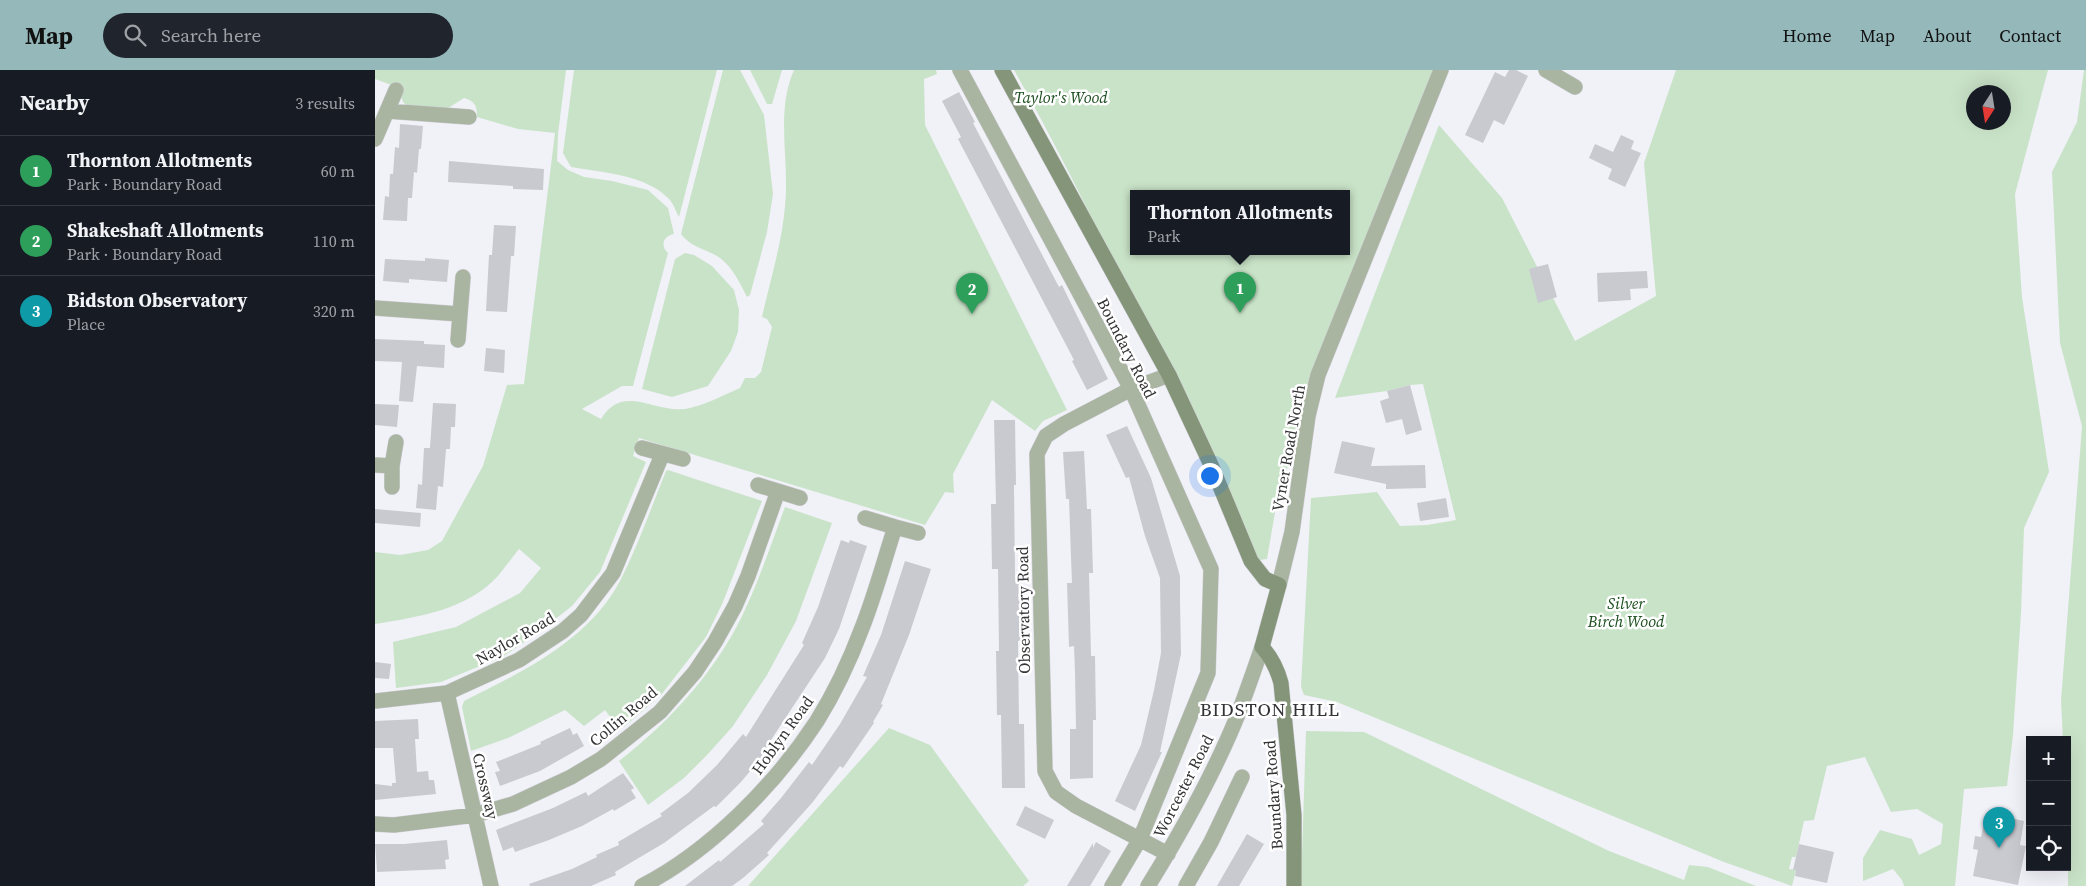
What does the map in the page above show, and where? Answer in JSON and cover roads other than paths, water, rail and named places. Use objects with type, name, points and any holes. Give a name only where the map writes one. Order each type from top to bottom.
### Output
[{"type":"main road","name":"Boundary Road","points":[[1003,70],[1169,375],[1212,467],[1251,561],[1265,579],[1279,585]]},
{"type":"main road","name":"Worcester Road","points":[[1262,647],[1279,585]]},
{"type":"main road","name":"Boundary Road","points":[[1262,647],[1270,655],[1281,683],[1294,815],[1294,886]]},
{"type":"street","name":"Boundary Road","points":[[959,70],[1131,390],[1211,569],[1209,658]]},
{"type":"street","name":"Vyner Road North","points":[[1279,585],[1292,532],[1309,416],[1318,375],[1441,70]]},
{"type":"street","points":[[1546,70],[1575,86]]},
{"type":"street","points":[[375,139],[396,90]]},
{"type":"street","points":[[387,112],[469,117]]},
{"type":"street","points":[[458,340],[463,276]]},
{"type":"street","points":[[375,308],[460,314]]},
{"type":"street","name":"Observatory Road","points":[[1168,854],[1076,806],[1056,792],[1045,771],[1037,454],[1046,436],[1064,424],[1131,390],[1169,375]]},
{"type":"street","points":[[392,487],[392,466],[396,442]]},
{"type":"street","points":[[642,448],[662,455],[683,459]]},
{"type":"street","name":"Naylor Road","points":[[375,701],[447,693],[539,648],[563,631],[581,615],[613,573],[662,455]]},
{"type":"street","points":[[375,465],[392,466]]},
{"type":"street","points":[[758,485],[800,498]]},
{"type":"street","name":"Collin Road","points":[[375,824],[394,825],[475,815],[513,804],[571,777],[601,759],[660,712],[695,672],[715,642],[735,606],[748,576],[778,491]]},
{"type":"street","points":[[865,518],[918,533]]},
{"type":"street","name":"Hoblyn Road","points":[[642,886],[690,855],[728,824],[781,769],[817,720],[831,696],[862,628],[895,527]]},
{"type":"street","name":"Worcester Road","points":[[1148,886],[1168,854],[1209,776],[1238,713],[1262,647]]},
{"type":"street","name":"Worcester Road","points":[[1112,886],[1140,839],[1208,673],[1209,658]]},
{"type":"street","name":"Crossway","points":[[447,693],[491,886]]},
{"type":"street","points":[[1186,886],[1211,842],[1242,777]]},
{"type":"place","name":"Thornton Allotments","points":[[1240,313]]},
{"type":"place","name":"Shakeshaft Allotments","points":[[972,314]]},
{"type":"place","name":"Bidston Observatory","points":[[1999,848]]},
{"type":"district","name":"BIDSTON HILL","points":[[1270,709]]},
{"type":"park label","name":"Taylor's Wood","points":[[1061,97]]},
{"type":"park label","name":"Silver Birch Wood","points":[[1626,612]]}]
